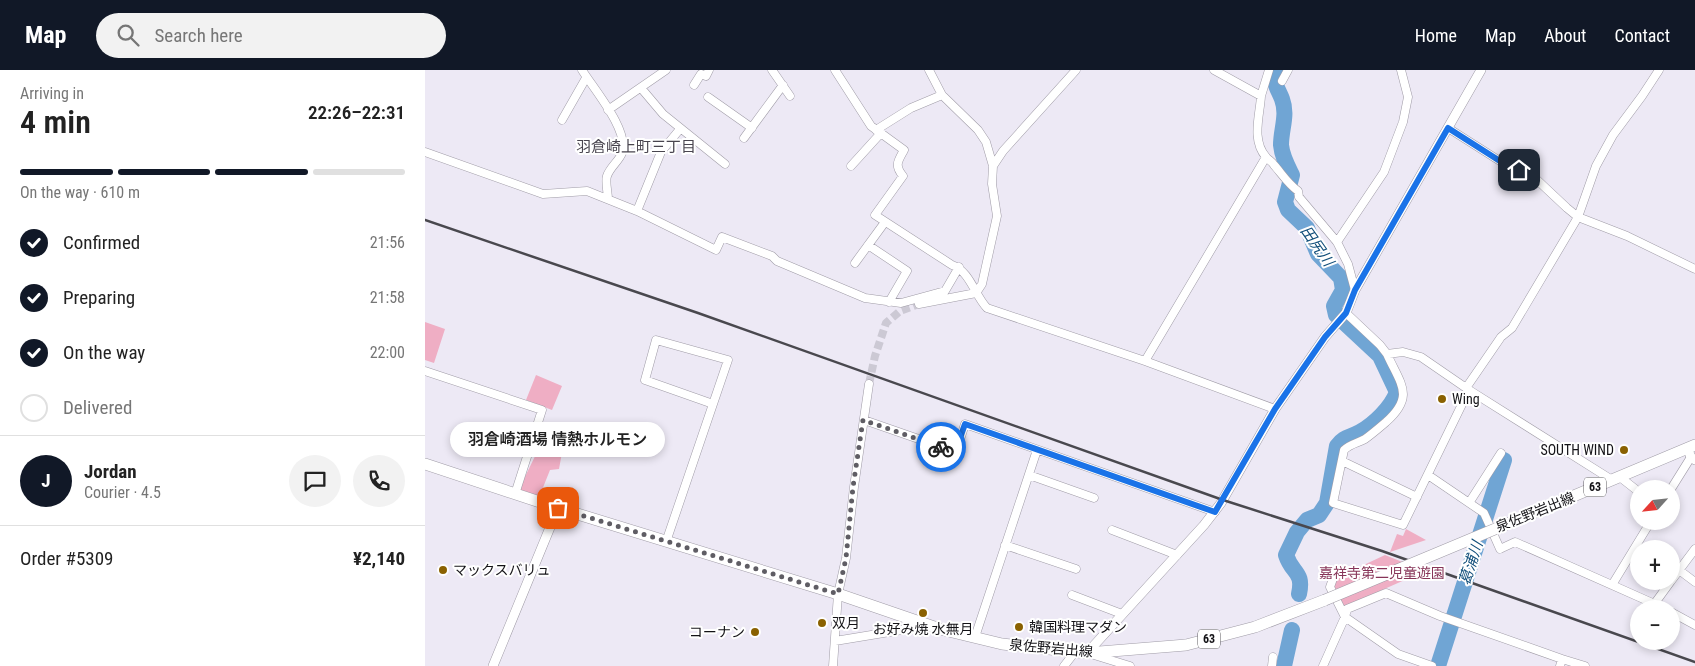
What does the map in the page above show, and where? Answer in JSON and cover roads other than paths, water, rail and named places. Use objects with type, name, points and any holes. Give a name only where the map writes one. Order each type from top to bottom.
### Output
[{"type":"main road","name":"泉佐野岩出線","points":[[425,464],[666,542],[838,594],[928,625],[1002,644],[1087,653],[1186,645],[1255,627],[1325,600],[1616,479],[1692,453]]},
{"type":"street","points":[[582,70],[608,110],[621,133],[624,143],[622,153],[607,177],[608,200]]},
{"type":"street","points":[[608,110],[666,70]]},
{"type":"street","points":[[694,85],[701,74],[706,76],[709,70]]},
{"type":"street","points":[[772,70],[790,96]]},
{"type":"street","points":[[835,70],[871,126],[904,150],[897,162],[898,170],[903,176],[875,215],[952,265],[959,267],[969,280],[981,302],[987,308],[1145,361],[1275,409]]},
{"type":"street","points":[[919,304],[976,293],[982,284],[997,216],[992,184],[993,166],[986,142],[978,130],[943,95],[929,70]]},
{"type":"street","points":[[993,166],[1003,151],[1076,70]]},
{"type":"street","points":[[1214,70],[1261,96]]},
{"type":"street","points":[[1269,70],[1261,96],[1257,130],[1259,145],[1266,158],[1273,162],[1284,178],[1298,191],[1299,197],[1337,242],[1348,264],[1355,290]]},
{"type":"street","points":[[1282,81],[1288,70]]},
{"type":"street","points":[[1337,242],[1384,172],[1403,122],[1408,97],[1401,70]]},
{"type":"street","points":[[1128,666],[1087,653],[1215,512],[1275,409],[1317,348],[1344,315],[1355,290],[1481,70]]},
{"type":"street","points":[[1344,315],[1380,345],[1387,354],[1404,394],[1403,403],[1398,411],[1369,436],[1348,446],[1344,450],[1333,503],[1403,525],[1468,389],[1501,337],[1511,328],[1578,216],[1596,166],[1613,134],[1659,70]]},
{"type":"street","points":[[562,120],[586,78]]},
{"type":"street","points":[[744,138],[783,85]]},
{"type":"street","points":[[641,88],[663,114],[725,164]]},
{"type":"street","points":[[851,166],[878,132],[911,108],[943,95]]},
{"type":"street","points":[[708,96],[752,128]]},
{"type":"street","points":[[637,211],[661,152],[680,128]]},
{"type":"street","points":[[1448,128],[1503,163],[1535,178],[1578,216],[1627,236],[1695,269]]},
{"type":"street","points":[[425,152],[543,194],[587,191],[637,211],[716,250],[722,237],[773,256],[777,262],[865,298],[901,303],[945,291],[959,267]]},
{"type":"street","points":[[1145,361],[1266,158]]},
{"type":"street","points":[[855,263],[885,222]]},
{"type":"street","points":[[868,245],[907,271],[889,302]]},
{"type":"street","points":[[666,542],[728,360],[656,340],[645,380],[713,404]]},
{"type":"street","points":[[1387,354],[1403,352],[1421,357],[1468,389],[1630,487]]},
{"type":"street","points":[[425,372],[542,410],[515,494]]},
{"type":"street","points":[[833,666],[838,594],[846,558],[853,487],[869,384]]},
{"type":"street","points":[[863,420],[955,452],[965,424],[1215,512]]},
{"type":"street","points":[[975,638],[1037,450]]},
{"type":"street","points":[[1469,503],[1501,453]]},
{"type":"street","points":[[1676,480],[1692,453]]},
{"type":"street","points":[[1342,461],[1417,497]]},
{"type":"street","points":[[1029,475],[1094,498]]},
{"type":"street","points":[[1428,475],[1484,513],[1500,549],[1515,542],[1648,600]]},
{"type":"street","points":[[493,666],[558,508]]},
{"type":"street","points":[[1112,530],[1177,554]]},
{"type":"street","points":[[1612,585],[1646,530]]},
{"type":"street","points":[[1005,546],[1076,569]]},
{"type":"street","points":[[1680,569],[1695,549]]},
{"type":"street","points":[[1680,571],[1695,582]]},
{"type":"street","points":[[1335,573],[1330,587],[1345,617],[1398,654],[1432,666]]},
{"type":"street","points":[[1323,666],[1347,609],[1386,593],[1561,663],[1584,666]]},
{"type":"street","points":[[1072,595],[1122,614]]},
{"type":"street","points":[[1680,617],[1695,625]]},
{"type":"street","points":[[835,641],[928,625]]},
{"type":"street","points":[[1063,666],[1075,652]]},
{"type":"street","points":[[1272,666],[1273,657]]},
{"type":"waterway","name":"田尻川","points":[[1278,70],[1275,82],[1284,105],[1281,145],[1292,175],[1285,202],[1288,210],[1307,228],[1318,254],[1341,278],[1343,290],[1334,306],[1336,315],[1380,356],[1397,392],[1391,404],[1371,425],[1342,440],[1337,446],[1327,503],[1319,515],[1307,520],[1297,532],[1286,555],[1299,577],[1299,594]]},
{"type":"waterway","name":"葛浦川","points":[[1438,666],[1504,460]]},
{"type":"waterway","name":"田尻川","points":[[1284,666],[1292,630]]},
{"type":"tunnel","points":[[869,384],[875,356],[886,323],[900,311],[919,304]]},
{"type":"railway","points":[[425,220],[698,313],[1223,500],[1382,551],[1695,662]]},
{"type":"place","name":"Wing","points":[[1442,399]]},
{"type":"place","name":"SOUTH WIND","points":[[1624,450]]},
{"type":"place","name":"羽倉崎酒場 情熱ホルモン","points":[[558,508]]},
{"type":"place","name":"マックスバリュ","points":[[443,570]]},
{"type":"place","name":"お好み焼 水無月","points":[[923,613]]},
{"type":"place","name":"双月","points":[[822,623]]},
{"type":"place","name":"韓国料理マダン","points":[[1019,627]]},
{"type":"place","name":"コーナン","points":[[755,632]]},
{"type":"district","name":"羽倉崎上町三丁目","points":[[636,147]]},
{"type":"park label","name":"嘉祥寺第二児童遊園","points":[[1382,573]]}]
